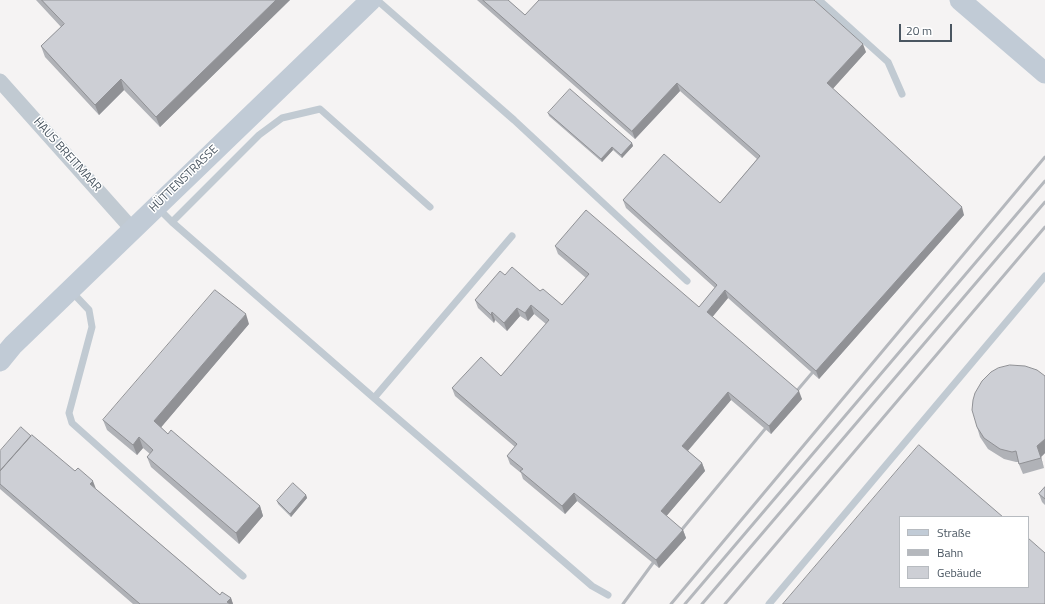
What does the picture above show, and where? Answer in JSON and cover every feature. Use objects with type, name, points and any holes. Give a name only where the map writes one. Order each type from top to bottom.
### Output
[{"type":"street","name":"HÜTTENSTRASSE","points":[[0,361],[13,345],[371,0]]},
{"type":"street","points":[[960,0],[1045,74]]},
{"type":"street","name":"HAUS BREITMAAR","points":[[0,81],[133,230]]},
{"type":"lane","points":[[377,0],[514,120],[687,280]]},
{"type":"lane","points":[[820,0],[888,62],[902,94]]},
{"type":"lane","points":[[172,222],[259,135],[282,118],[320,109],[430,207]]},
{"type":"lane","points":[[156,206],[172,222],[374,398],[592,586],[608,596]]},
{"type":"lane","points":[[374,398],[512,236]]},
{"type":"lane","points":[[769,604],[1045,276]]},
{"type":"lane","points":[[70,290],[89,310],[92,327],[69,413],[72,423],[243,576]]},
{"type":"building","points":[[42,0],[276,0],[156,117],[121,79],[95,105],[41,46],[64,24]]},
{"type":"building","points":[[483,0],[508,0],[525,15],[539,0],[814,0],[863,44],[827,83],[962,207],[816,371],[725,290],[707,312],[799,391],[769,426],[728,392],[682,446],[702,463],[661,511],[683,530],[656,560],[574,493],[562,506],[520,471],[523,469],[507,456],[517,444],[452,388],[481,357],[501,376],[549,320],[531,305],[525,313],[517,308],[504,323],[492,312],[491,315],[475,300],[500,271],[505,275],[512,267],[540,291],[543,289],[562,305],[589,274],[555,246],[586,210],[699,307],[717,285],[623,200],[664,154],[720,203],[760,156],[677,83],[632,131]]},
{"type":"building","points":[[570,89],[632,143],[621,155],[612,147],[601,159],[548,113]]},
{"type":"building","points":[[215,290],[246,314],[154,421],[168,434],[171,430],[260,506],[236,533],[147,457],[153,450],[139,437],[133,445],[103,420]]},
{"type":"building","points":[[1010,365],[1025,366],[1037,370],[1045,376],[1045,439],[1037,446],[1041,458],[1019,464],[1016,451],[1012,452],[1000,449],[984,438],[977,427],[972,410],[975,393],[982,381],[991,372],[998,368]]},
{"type":"building","points":[[21,427],[31,436],[0,471],[0,451]]},
{"type":"building","points":[[32,435],[75,471],[78,468],[93,481],[90,484],[220,595],[222,592],[231,598],[227,602],[230,604],[140,604],[0,484],[0,471]]},
{"type":"building","points":[[919,445],[1002,516],[899,516],[899,588],[1029,588],[1029,539],[1045,553],[1045,604],[783,604]]},
{"type":"building","points":[[293,483],[306,495],[290,514],[277,501]]},
{"type":"building","points":[[1045,487],[1045,499],[1039,494]]},
{"type":"railway","points":[[671,604],[1045,157]]},
{"type":"railway","points":[[685,604],[1045,181]]},
{"type":"railway","points":[[702,604],[1045,202]]},
{"type":"railway","points":[[725,604],[1045,227]]},
{"type":"railway","points":[[795,393],[812,373]]},
{"type":"railway","points":[[679,533],[765,429]]},
{"type":"railway","points":[[623,604],[653,563]]}]
